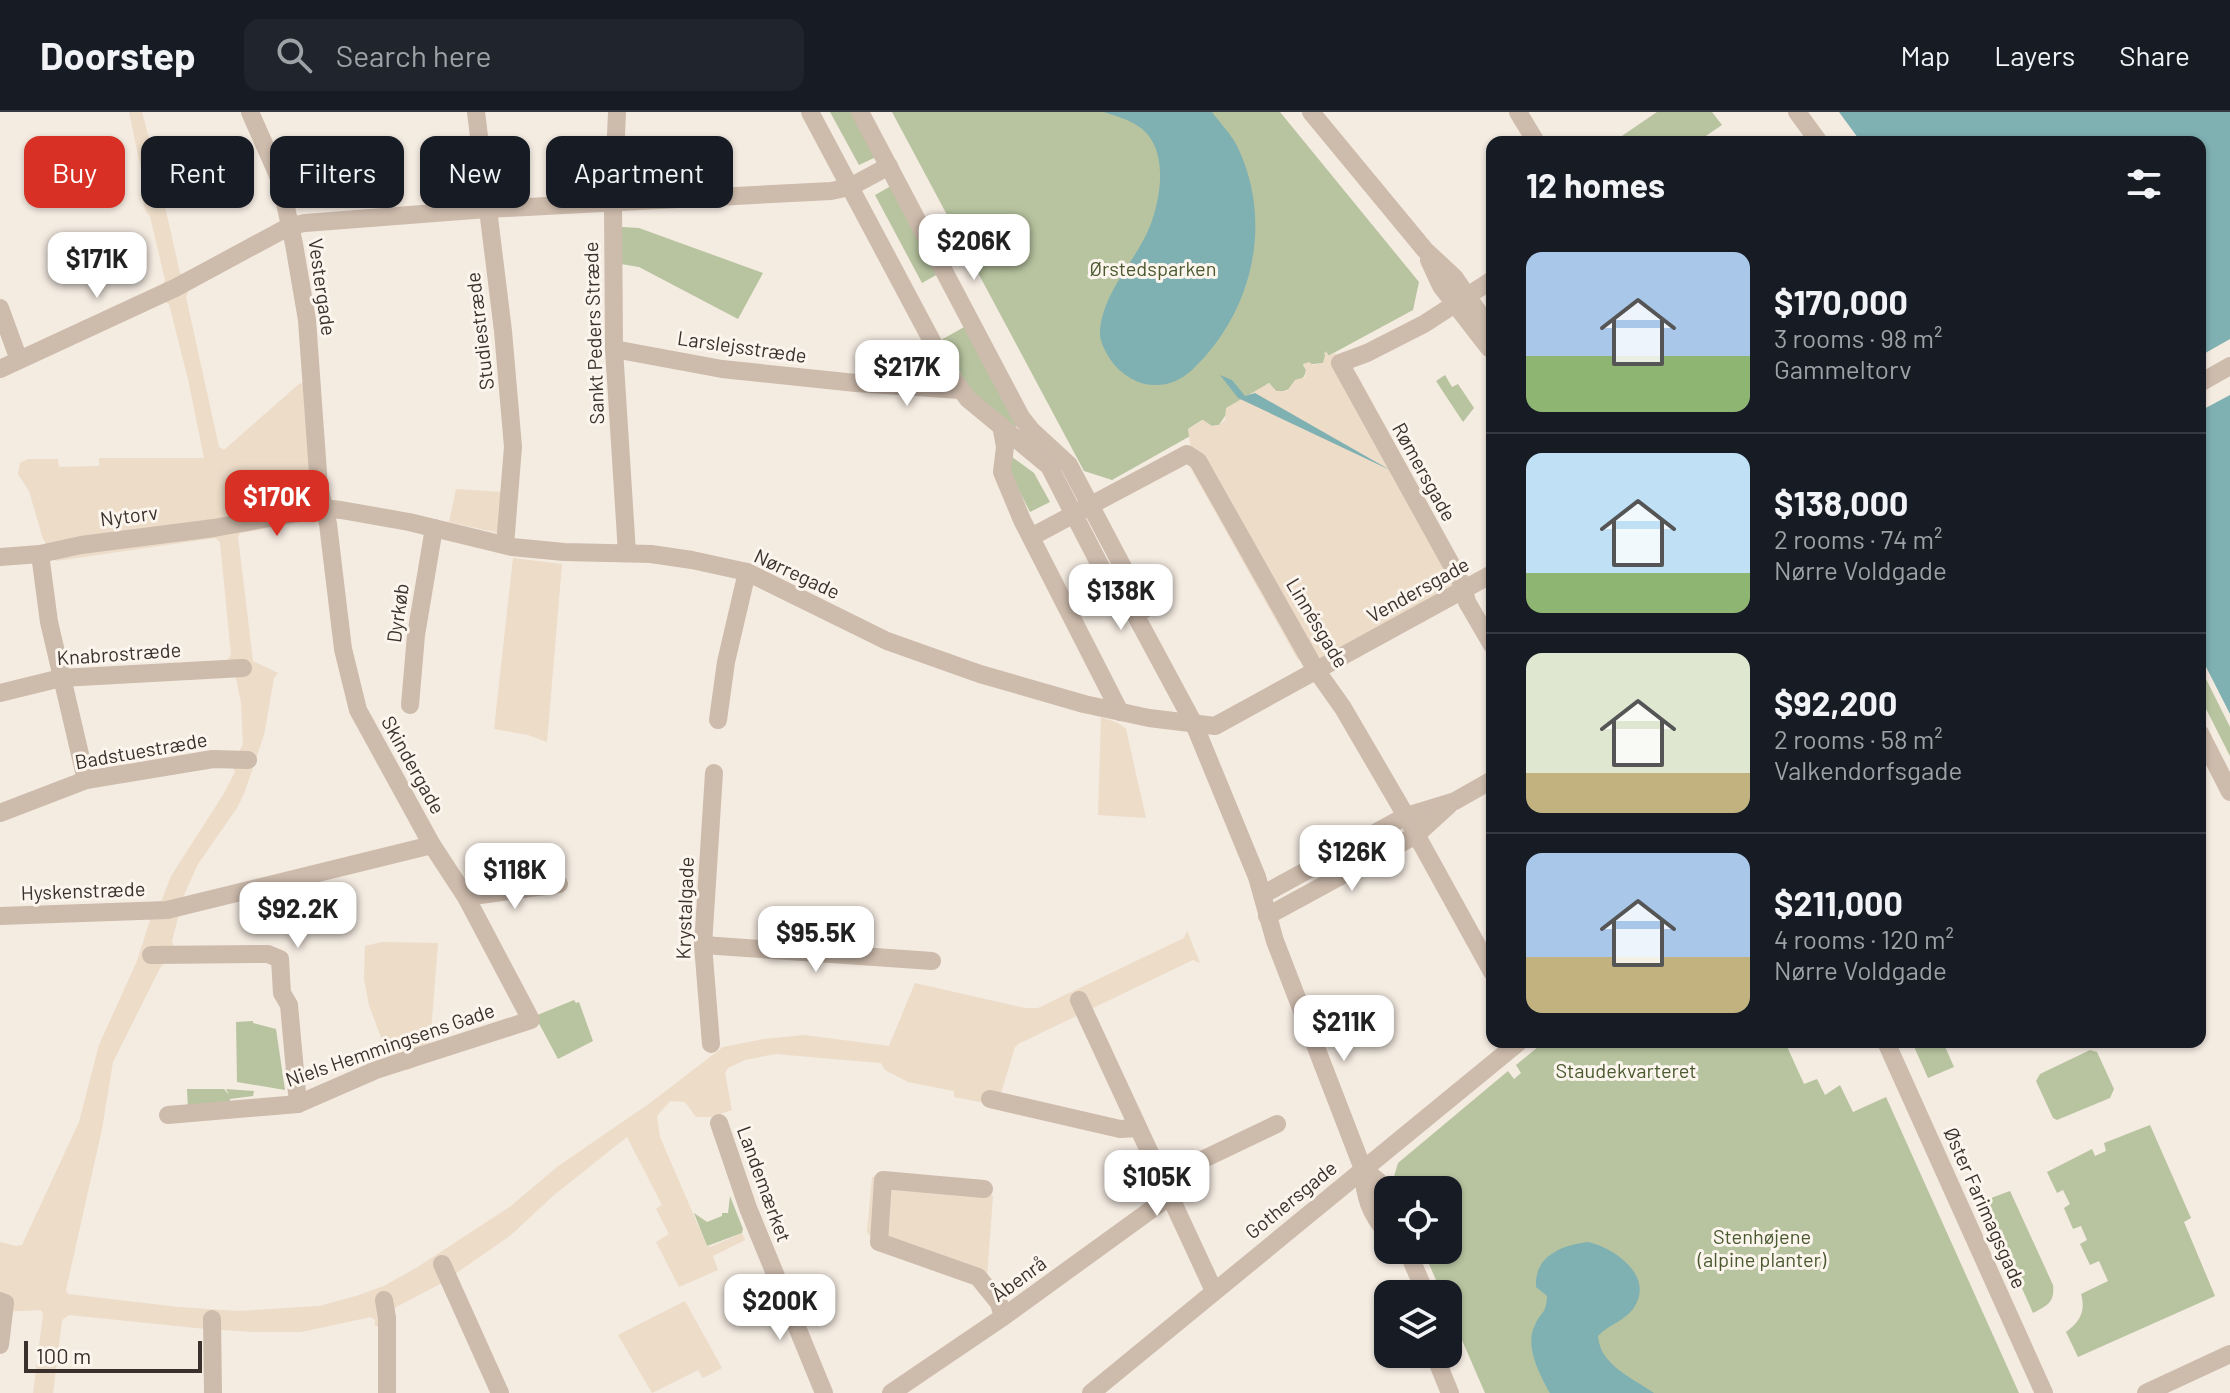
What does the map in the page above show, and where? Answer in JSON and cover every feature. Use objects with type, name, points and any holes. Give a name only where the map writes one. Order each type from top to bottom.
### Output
[{"type":"street","name":"Vestergade","points":[[250,112],[280,180],[290,226],[307,320],[322,508]]},
{"type":"street","name":"Studiestræde","points":[[476,112],[503,331],[513,447],[505,545]]},
{"type":"street","name":"Sankt Peders Stræde","points":[[616,136],[617,112]]},
{"type":"street","points":[[810,112],[960,390],[1049,466],[1082,509],[1194,702],[1194,724],[1262,895],[1267,916],[1363,1169],[1364,1194],[1374,1216]]},
{"type":"street","points":[[860,112],[1021,417],[1069,465],[1082,509]]},
{"type":"street","points":[[1311,112],[1425,250],[1441,286],[1479,313],[1486,327]]},
{"type":"street","points":[[1518,112],[1532,136]]},
{"type":"street","points":[[1797,112],[1815,136]]},
{"type":"street","points":[[733,197],[831,191],[850,187],[889,166]]},
{"type":"street","points":[[0,369],[175,288],[290,226],[546,207]]},
{"type":"street","name":"Sankt Peders Stræde","points":[[613,208],[614,349],[627,553]]},
{"type":"street","points":[[1460,300],[1486,284]]},
{"type":"street","points":[[1460,300],[1486,341]]},
{"type":"street","name":"Rømersgade","points":[[1460,300],[1424,324],[1340,363],[1486,635]]},
{"type":"street","points":[[0,308],[19,360]]},
{"type":"street","name":"Larslejsstræde","points":[[614,349],[726,369],[832,381],[960,390]]},
{"type":"street","points":[[2206,380],[2230,366]]},
{"type":"street","points":[[1001,425],[1005,447],[1002,472],[1031,537],[1120,712]]},
{"type":"street","name":"Linnésgade","points":[[1031,537],[1187,454],[1192,456],[1222,501],[1317,671],[1343,708],[1406,816],[1486,961]]},
{"type":"street","name":"Nørregade","points":[[322,508],[391,518],[505,545],[692,560],[747,572],[874,635],[924,655],[1038,692],[1120,712],[1194,724]]},
{"type":"street","name":"Nytorv","points":[[0,557],[40,554],[322,508]]},
{"type":"street","name":"Skindergade","points":[[322,508],[328,524],[343,649],[358,710],[432,845],[466,897],[531,1020]]},
{"type":"street","name":"Dyrkøb","points":[[410,705],[416,635],[434,528]]},
{"type":"street","points":[[40,554],[49,622],[86,780]]},
{"type":"street","points":[[718,720],[726,662],[747,572]]},
{"type":"street","name":"Vendersgade","points":[[1194,724],[1218,726],[1486,577]]},
{"type":"street","name":"Knabrostræde","points":[[0,693],[61,678],[243,668]]},
{"type":"street","points":[[2206,745],[2230,792]]},
{"type":"street","name":"Badstuestræde","points":[[0,813],[86,780],[213,759],[248,760]]},
{"type":"street","name":"Krystalgade","points":[[711,1044],[703,945],[714,773]]},
{"type":"street","points":[[1267,916],[1416,835],[1455,801],[1486,783]]},
{"type":"street","points":[[1262,895],[1406,816],[1455,801]]},
{"type":"street","name":"Hyskenstræde","points":[[0,916],[167,910],[432,845]]},
{"type":"street","points":[[466,897],[559,884]]},
{"type":"street","points":[[703,945],[932,961]]},
{"type":"street","points":[[151,955],[268,954],[280,959],[282,993],[289,1005],[298,1104]]},
{"type":"street","points":[[1079,1000],[1214,1291]]},
{"type":"street","name":"Niels Hemmingsens Gade","points":[[168,1115],[298,1104],[376,1070],[531,1020]]},
{"type":"street","name":"Gothersgade","points":[[1091,1393],[1512,1048]]},
{"type":"street","name":"Øster Farimagsgade","points":[[1889,1048],[2044,1393]]},
{"type":"street","points":[[990,1099],[1120,1129],[1138,1128]]},
{"type":"street","name":"Landemærket","points":[[719,1123],[775,1275],[824,1393]]},
{"type":"street","name":"Åbenrå","points":[[891,1393],[1003,1317],[1166,1188],[1277,1124]]},
{"type":"street","points":[[1363,1169],[1374,1178]]},
{"type":"street","points":[[984,1189],[883,1180],[879,1242],[978,1277],[999,1303],[1003,1317]]},
{"type":"street","points":[[442,1264],[500,1393]]},
{"type":"street","points":[[384,1300],[387,1318],[387,1393]]},
{"type":"street","points":[[0,1345],[3,1302]]},
{"type":"street","points":[[212,1319],[213,1393]]},
{"type":"street","points":[[2146,1393],[2230,1354]]},
{"type":"street","points":[[1440,1368],[1450,1393]]},
{"type":"street","points":[[1452,1368],[1462,1393]]},
{"type":"green space","points":[[830,112],[853,112],[876,157],[859,165]]},
{"type":"green space","name":"Ørstedsparken","points":[[892,112],[1280,112],[1419,282],[1413,310],[1328,356],[1324,352],[1326,359],[1323,363],[1303,365],[1305,374],[1290,389],[1276,391],[1269,383],[1227,413],[1219,425],[1212,426],[1202,420],[1188,429],[1192,435],[1112,480],[1084,471]]},
{"type":"green space","points":[[1657,112],[1712,112],[1722,125],[1706,136],[1622,136]]},
{"type":"green space","points":[[891,186],[938,274],[922,283],[875,195]]},
{"type":"green space","points":[[622,227],[639,228],[763,273],[738,319],[639,267],[621,264]]},
{"type":"green space","points":[[966,326],[1020,424],[1016,427],[972,393],[941,340]]},
{"type":"green space","points":[[1445,375],[1452,387],[1458,384],[1474,408],[1463,422],[1436,381]]},
{"type":"green space","points":[[1008,454],[1034,473],[1050,502],[1030,512],[1008,469]]},
{"type":"green space","points":[[2206,679],[2230,727],[2230,756],[2206,709]]},
{"type":"green space","points":[[574,1000],[579,1002],[593,1041],[558,1059],[535,1016]]},
{"type":"green space","points":[[253,1021],[276,1029],[285,1090],[237,1082],[236,1022]]},
{"type":"green space","points":[[1537,1048],[1788,1048],[1804,1084],[1817,1079],[1825,1095],[1840,1085],[1853,1112],[1886,1097],[2019,1393],[1485,1393],[1462,1340],[1462,1280],[1436,1280],[1429,1264],[1462,1264],[1462,1176],[1394,1176],[1398,1163],[1508,1071],[1514,1079],[1521,1073],[1516,1065]]},
{"type":"green space","points":[[1915,1048],[1946,1048],[1954,1067],[1928,1078]]},
{"type":"green space","points":[[2090,1050],[2097,1052],[2114,1089],[2110,1098],[2057,1120],[2053,1118],[2036,1081],[2040,1074]]},
{"type":"green space","points":[[187,1089],[224,1089],[229,1095],[226,1089],[254,1091],[253,1096],[230,1099],[230,1105],[188,1109]]},
{"type":"green space","points":[[2150,1125],[2191,1218],[2184,1222],[2215,1296],[2078,1357],[2066,1332],[2081,1316],[2081,1294],[2108,1281],[2099,1261],[2090,1265],[2080,1244],[2087,1240],[2081,1226],[2073,1229],[2064,1208],[2070,1204],[2063,1190],[2057,1193],[2047,1172],[2092,1149],[2095,1156],[2106,1151],[2104,1143]]},
{"type":"green space","points":[[2010,1191],[2053,1285],[2049,1302],[2033,1313],[1983,1201]]},
{"type":"green space","points":[[730,1196],[742,1233],[707,1246],[694,1213],[707,1222],[722,1216],[722,1213],[728,1213]]},
{"type":"shaded area","points":[[129,112],[142,112],[148,136],[141,136],[141,169]]},
{"type":"shaded area","points":[[145,208],[165,208],[180,273],[185,276],[189,289],[186,297],[219,447],[224,450],[299,384],[310,380],[329,493],[314,520],[240,533],[238,537],[253,661],[278,673],[274,678],[264,735],[244,794],[198,864],[184,895],[172,941],[174,948],[178,949],[160,968],[113,1062],[102,1129],[66,1290],[68,1294],[239,1311],[319,1306],[356,1296],[384,1286],[416,1268],[511,1206],[557,1167],[650,1103],[723,1047],[804,1035],[889,1046],[915,983],[1025,1008],[1038,1008],[1184,938],[1187,931],[1200,963],[1193,960],[1018,1044],[1000,1096],[980,1102],[954,1097],[954,1091],[908,1082],[885,1070],[881,1063],[775,1054],[745,1060],[728,1068],[725,1073],[732,1110],[711,1117],[696,1117],[685,1102],[670,1101],[657,1116],[660,1137],[707,1246],[742,1233],[745,1240],[713,1256],[718,1270],[679,1287],[656,1242],[669,1234],[656,1209],[662,1205],[627,1137],[554,1195],[511,1235],[442,1283],[396,1307],[393,1325],[375,1326],[375,1320],[371,1317],[301,1332],[255,1332],[69,1315],[62,1320],[53,1393],[33,1393],[43,1314],[41,1310],[0,1312],[0,1242],[22,1245],[79,1122],[99,1045],[137,961],[150,920],[147,915],[162,900],[171,876],[223,795],[235,772],[232,766],[243,744],[241,703],[236,678],[231,675],[227,661],[231,655],[220,542],[215,538],[56,561],[43,539],[29,491],[18,474],[20,463],[28,459],[58,459],[59,467],[99,466],[99,458],[204,458],[188,379],[169,304],[164,301],[161,288],[165,280],[150,216]]},
{"type":"shaded area","points":[[1326,351],[1329,356],[1335,353],[1358,376],[1464,570],[1458,587],[1318,665],[1311,653],[1298,660],[1190,467],[1192,456],[1188,429],[1203,420],[1212,426],[1219,425],[1225,420],[1226,408],[1269,383],[1276,391],[1287,391],[1295,380],[1305,377],[1303,364],[1323,363]]},
{"type":"shaded area","points":[[456,489],[503,492],[498,533],[449,522]]},
{"type":"shaded area","points":[[513,558],[562,564],[547,742],[494,729]]},
{"type":"shaded area","points":[[1101,717],[1126,729],[1146,818],[1098,815]]},
{"type":"shaded area","points":[[382,942],[438,943],[431,1060],[408,1070],[389,1059],[369,1005],[364,979],[365,946]]},
{"type":"shaded area","points":[[896,1176],[970,1183],[993,1196],[987,1277],[887,1253],[867,1232],[872,1177]]},
{"type":"shaded area","points":[[685,1301],[722,1368],[703,1378],[698,1370],[652,1393],[618,1335]]},
{"type":"water","points":[[1104,112],[1212,112],[1235,142],[1248,175],[1254,204],[1255,234],[1251,264],[1243,293],[1230,321],[1214,346],[1193,369],[1183,377],[1160,385],[1138,382],[1118,369],[1100,338],[1106,304],[1152,221],[1160,176],[1155,147],[1148,135],[1134,124]]},
{"type":"water","points":[[1839,112],[2230,112],[2230,339],[2206,353],[2206,136],[1857,136]]},
{"type":"water","points":[[1220,375],[1232,380],[1245,396],[1255,393],[1390,470],[1238,398]]},
{"type":"water","points":[[2230,395],[2230,714],[2206,667],[2206,408]]},
{"type":"water","points":[[1588,1242],[1610,1250],[1636,1275],[1639,1297],[1633,1309],[1598,1336],[1604,1355],[1611,1363],[1654,1393],[1550,1393],[1538,1369],[1532,1351],[1532,1333],[1544,1310],[1547,1296],[1536,1287],[1540,1267],[1560,1249]]},
{"type":"park label","name":"Staudekvarteret","points":[[1626,1071]]},
{"type":"park label","name":"Stenhøjene (alpine planter)","points":[[1762,1248]]}]
